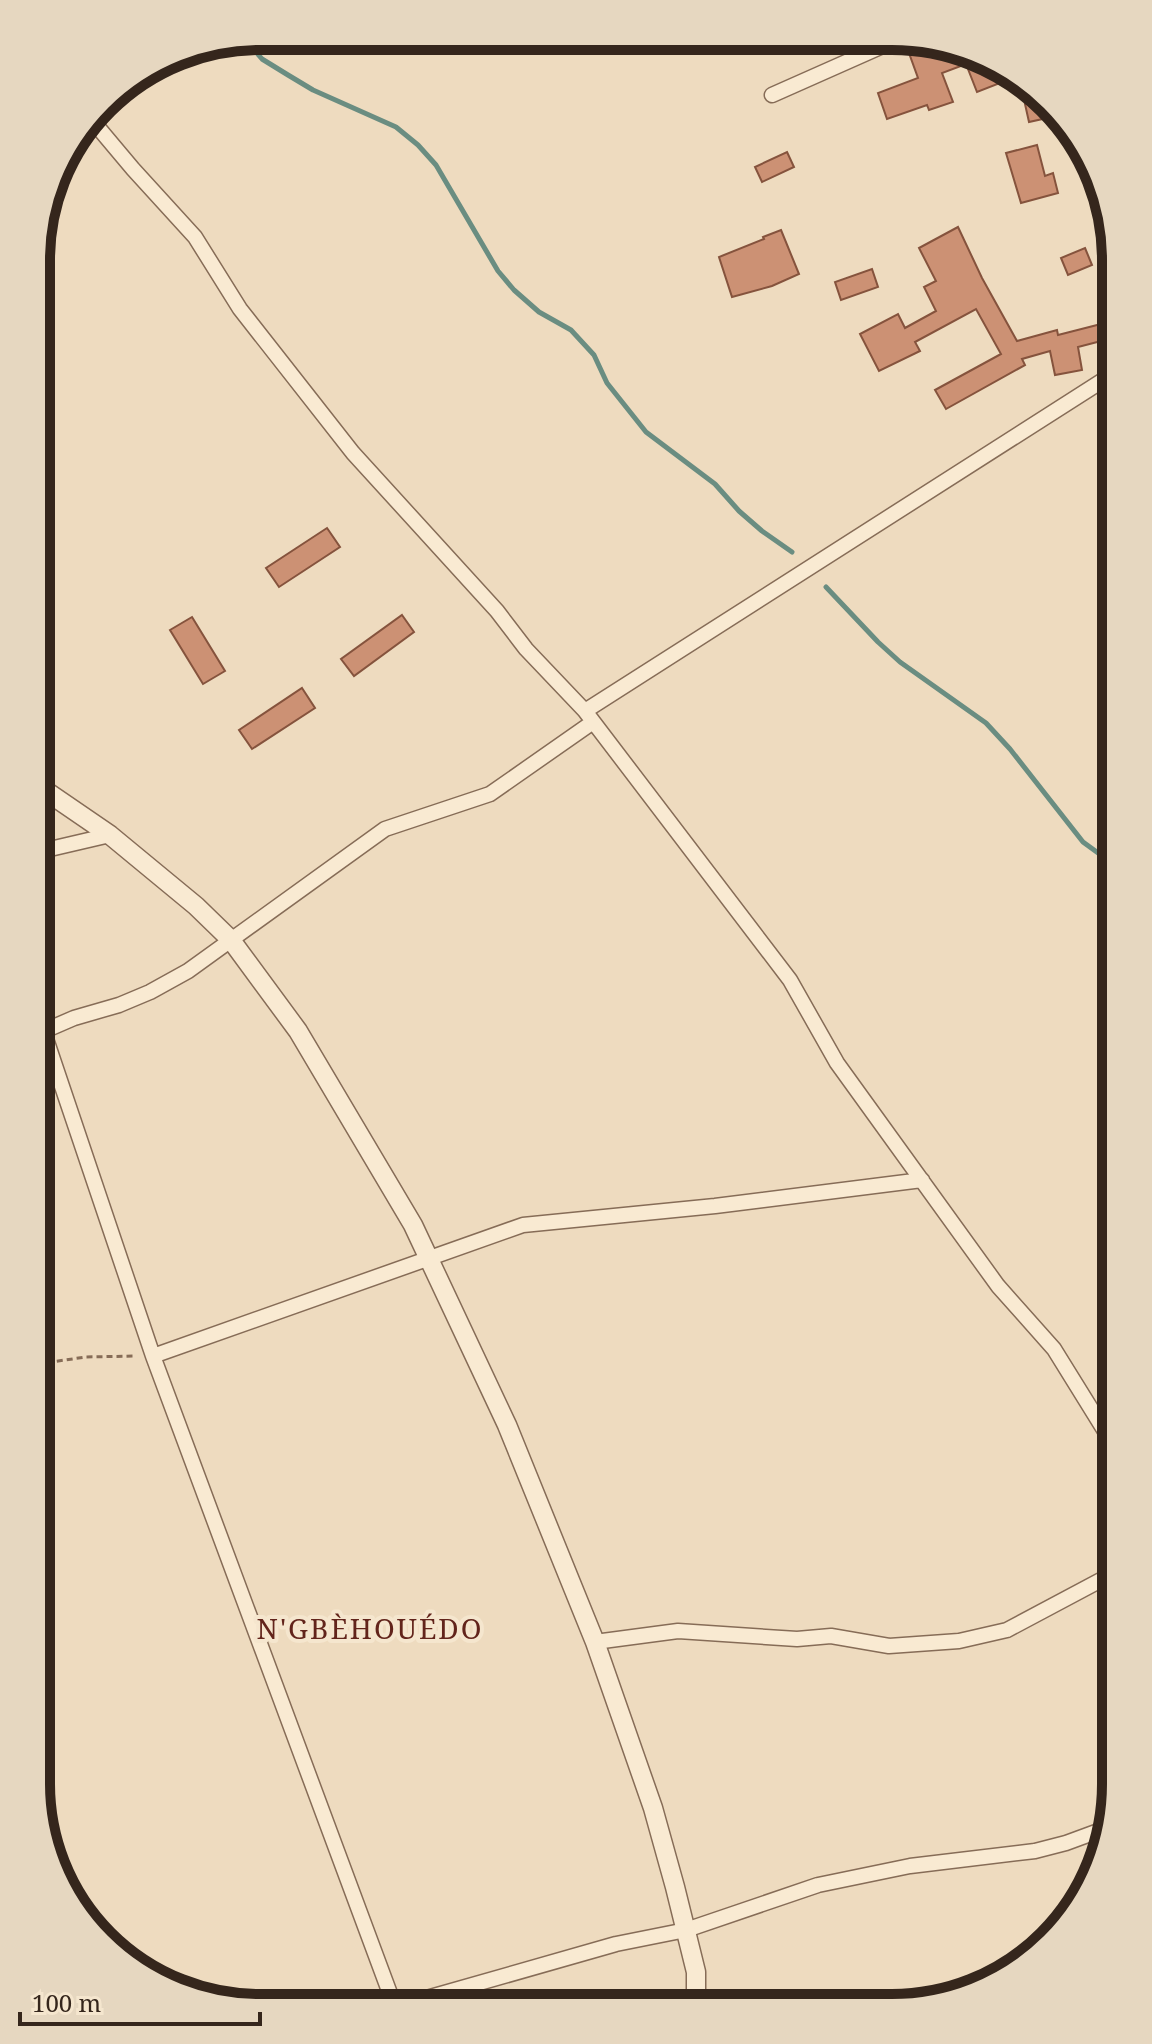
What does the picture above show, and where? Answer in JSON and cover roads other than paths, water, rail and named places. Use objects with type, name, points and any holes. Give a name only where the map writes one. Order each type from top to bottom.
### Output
[{"type":"street","points":[[772,95],[873,50]]},
{"type":"street","points":[[98,127],[195,237],[240,309],[353,453],[589,716],[790,980],[837,1063],[998,1286],[1054,1349],[1102,1426]]},
{"type":"street","points":[[50,1028],[150,992],[188,971],[385,829],[490,794],[589,716],[1102,381]]},
{"type":"street","points":[[50,794],[110,835],[196,906],[231,940],[298,1031],[430,1257],[507,1425],[595,1642],[653,1808],[696,1972],[696,1994]]},
{"type":"street","points":[[50,849],[110,835]]},
{"type":"street","points":[[50,1061],[153,1356],[390,1994]]},
{"type":"street","points":[[153,1356],[523,1225],[715,1206],[922,1180]]},
{"type":"street","points":[[595,1642],[678,1631],[797,1639],[831,1636],[889,1646],[959,1641],[1007,1630],[1102,1579]]},
{"type":"street","points":[[441,1994],[616,1944],[686,1930],[818,1885],[910,1866],[1035,1851],[1096,1832]]},
{"type":"waterway","points":[[255,50],[262,59],[313,90],[396,127],[418,145],[436,165],[498,271],[514,290],[539,312],[571,330],[594,355],[607,383],[646,432],[715,484],[739,511],[792,552]]},
{"type":"waterway","points":[[826,587],[900,662],[986,723],[1083,842],[1102,856]]},
{"type":"district","name":"N'GBÈHOUÉDO","points":[[370,1628]]}]
